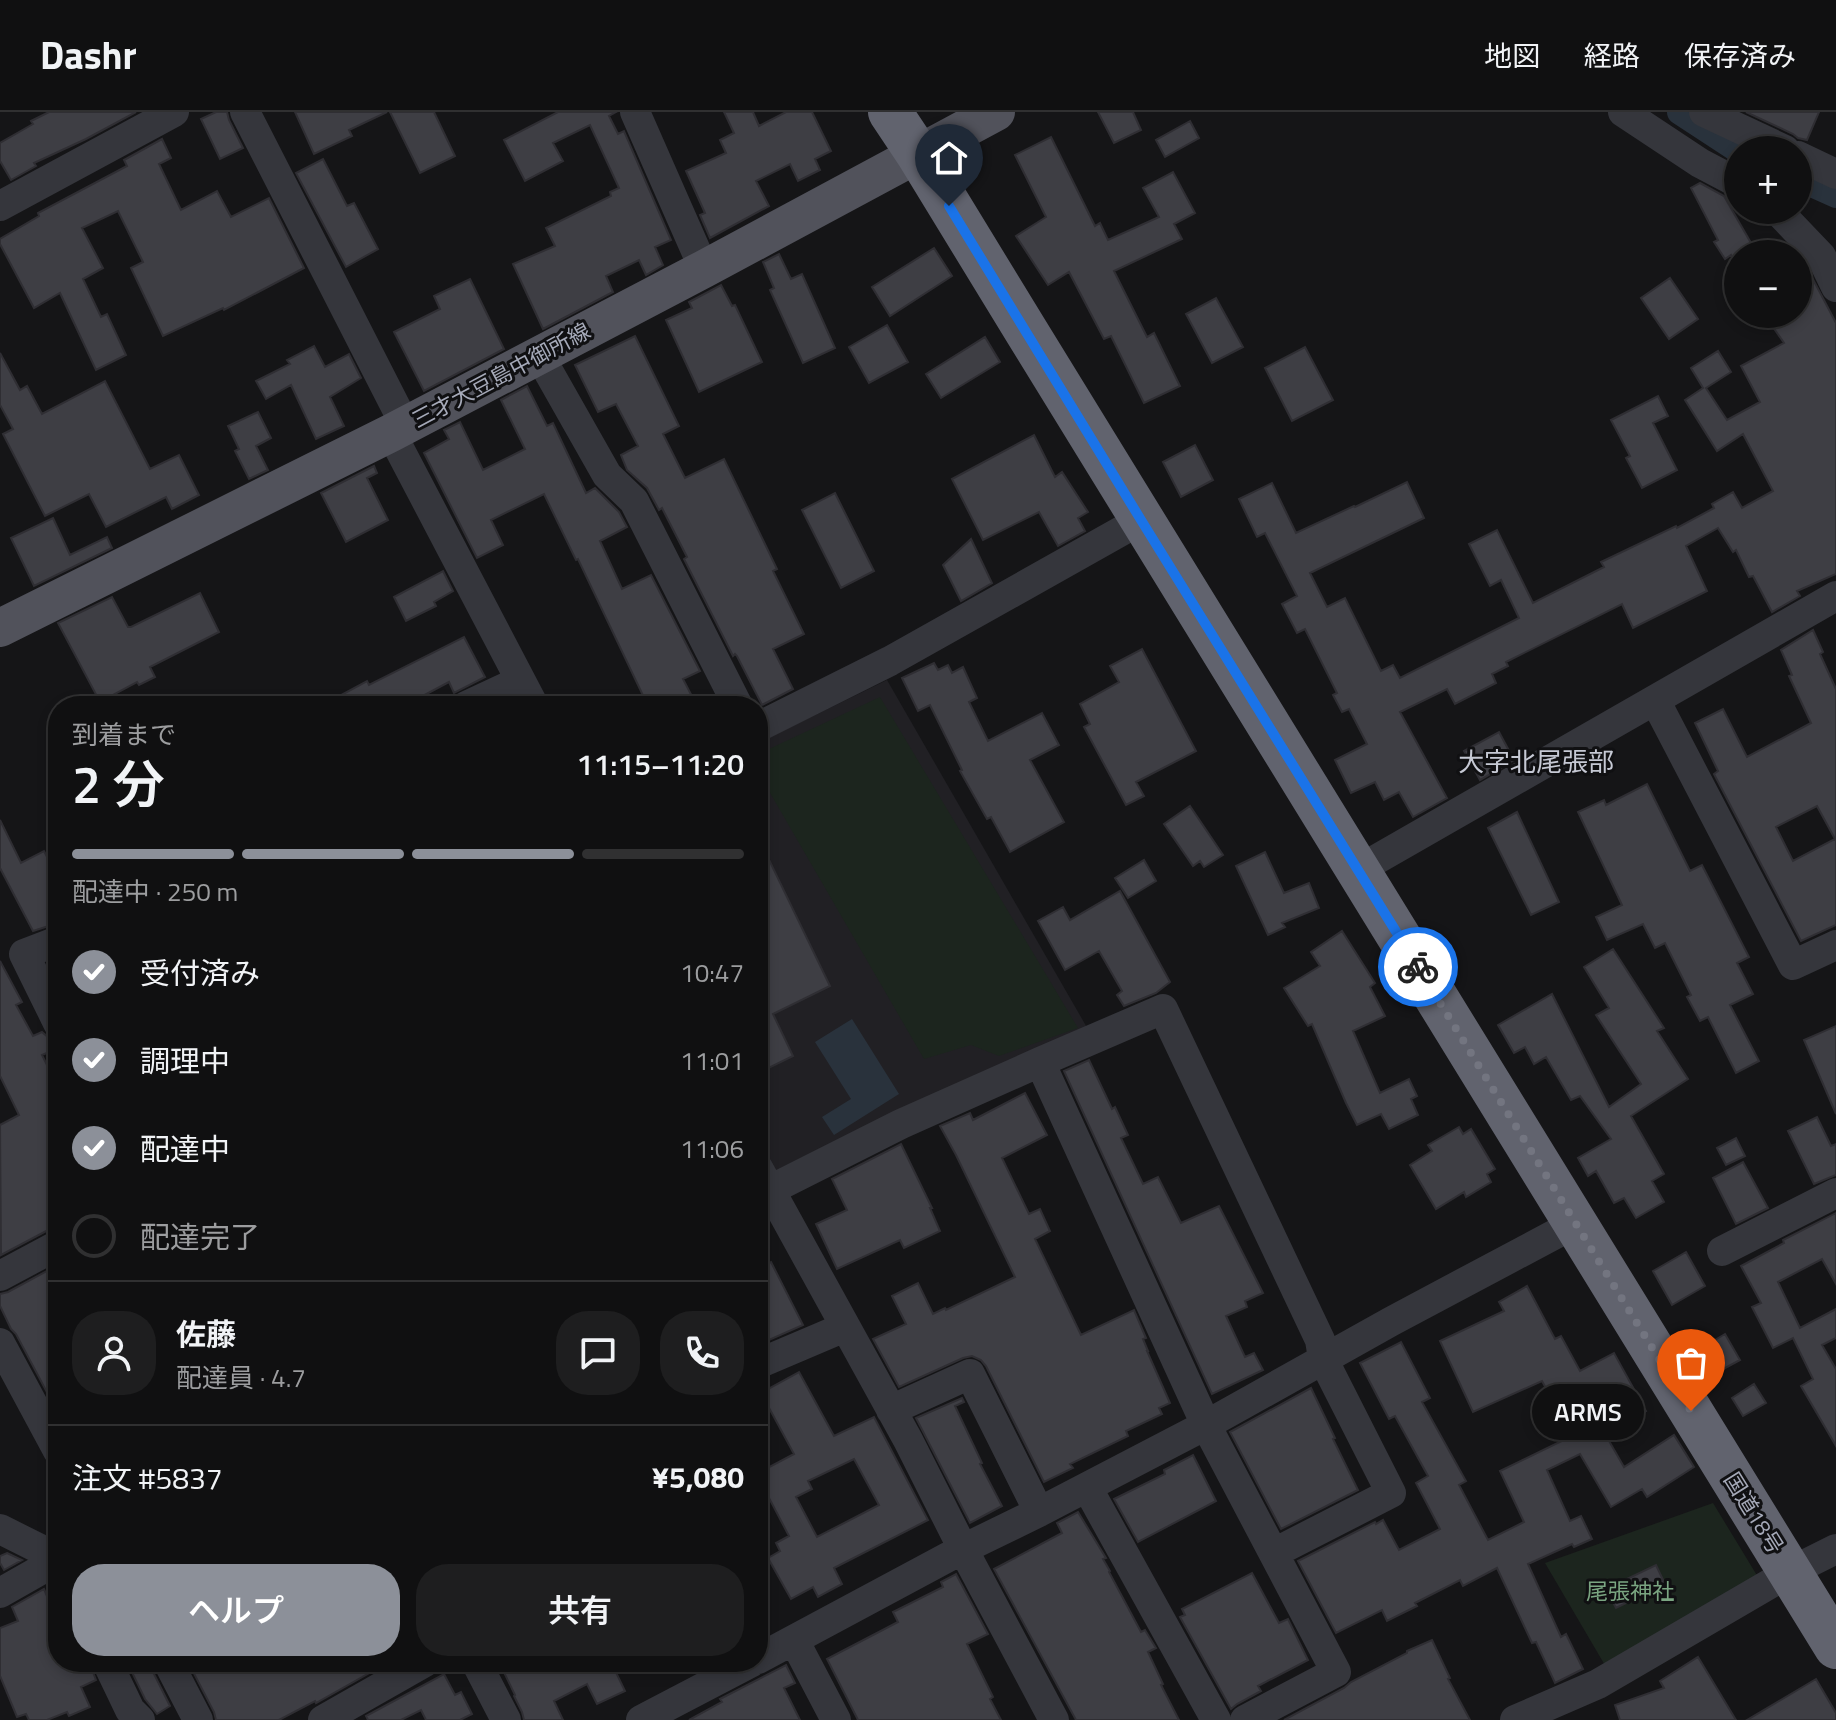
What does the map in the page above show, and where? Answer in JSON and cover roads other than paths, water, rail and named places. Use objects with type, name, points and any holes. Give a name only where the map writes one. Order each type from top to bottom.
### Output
[{"type":"highway","name":"国道18号","points":[[890,112],[1836,1647]]},
{"type":"main road","name":"三才大豆島中御所線","points":[[0,628],[398,429],[996,112]]},
{"type":"street","points":[[0,206],[174,112]]},
{"type":"street","points":[[245,112],[527,693]]},
{"type":"street","points":[[635,112],[704,269]]},
{"type":"street","points":[[1623,112],[1724,176]]},
{"type":"street","points":[[1704,112],[1755,136]]},
{"type":"street","points":[[1812,163],[1836,174]]},
{"type":"street","points":[[1790,224],[1821,256],[1836,287]]},
{"type":"street","points":[[539,355],[607,475],[634,501],[733,696]]},
{"type":"street","points":[[768,722],[890,661],[1141,520]]},
{"type":"street","points":[[1358,870],[1836,596]]},
{"type":"street","points":[[1655,700],[1793,965],[1836,945]]},
{"type":"street","points":[[48,945],[24,954],[48,1003]]},
{"type":"street","points":[[768,1177],[901,1124],[1163,1009],[1320,1340],[1323,1359],[1391,1493],[1274,1553]]},
{"type":"street","points":[[1040,1062],[1206,1425],[1336,1672],[1245,1720]]},
{"type":"street","points":[[768,1186],[891,1410],[1054,1720]]},
{"type":"street","points":[[1722,1251],[1836,1193]]},
{"type":"street","points":[[768,1654],[963,1549],[1206,1425],[1576,1223]]},
{"type":"street","points":[[0,1276],[48,1250]]},
{"type":"street","points":[[768,1360],[845,1327]]},
{"type":"street","points":[[0,1343],[48,1432]]},
{"type":"street","points":[[891,1410],[970,1374],[1039,1512]]},
{"type":"street","points":[[1087,1487],[1216,1720]]},
{"type":"street","points":[[0,1529],[48,1554]]},
{"type":"street","points":[[1515,1720],[1598,1684],[1790,1572],[1836,1549]]},
{"type":"street","points":[[0,1593],[48,1565]]},
{"type":"street","points":[[794,1640],[836,1720]]},
{"type":"street","points":[[112,1672],[130,1710],[140,1720]]},
{"type":"street","points":[[173,1672],[198,1720]]},
{"type":"street","points":[[323,1720],[407,1672]]},
{"type":"street","points":[[481,1672],[506,1720]]},
{"type":"street","points":[[641,1720],[733,1672]]},
{"type":"waterway","points":[[1680,112],[1724,141]]},
{"type":"waterway","points":[[1812,184],[1836,195]]},
{"type":"place","name":"ARMS","points":[[1691,1411]]},
{"type":"district","name":"大字北尾張部","points":[[1536,762]]},
{"type":"park label","name":"尾張神社","points":[[1630,1591]]}]
